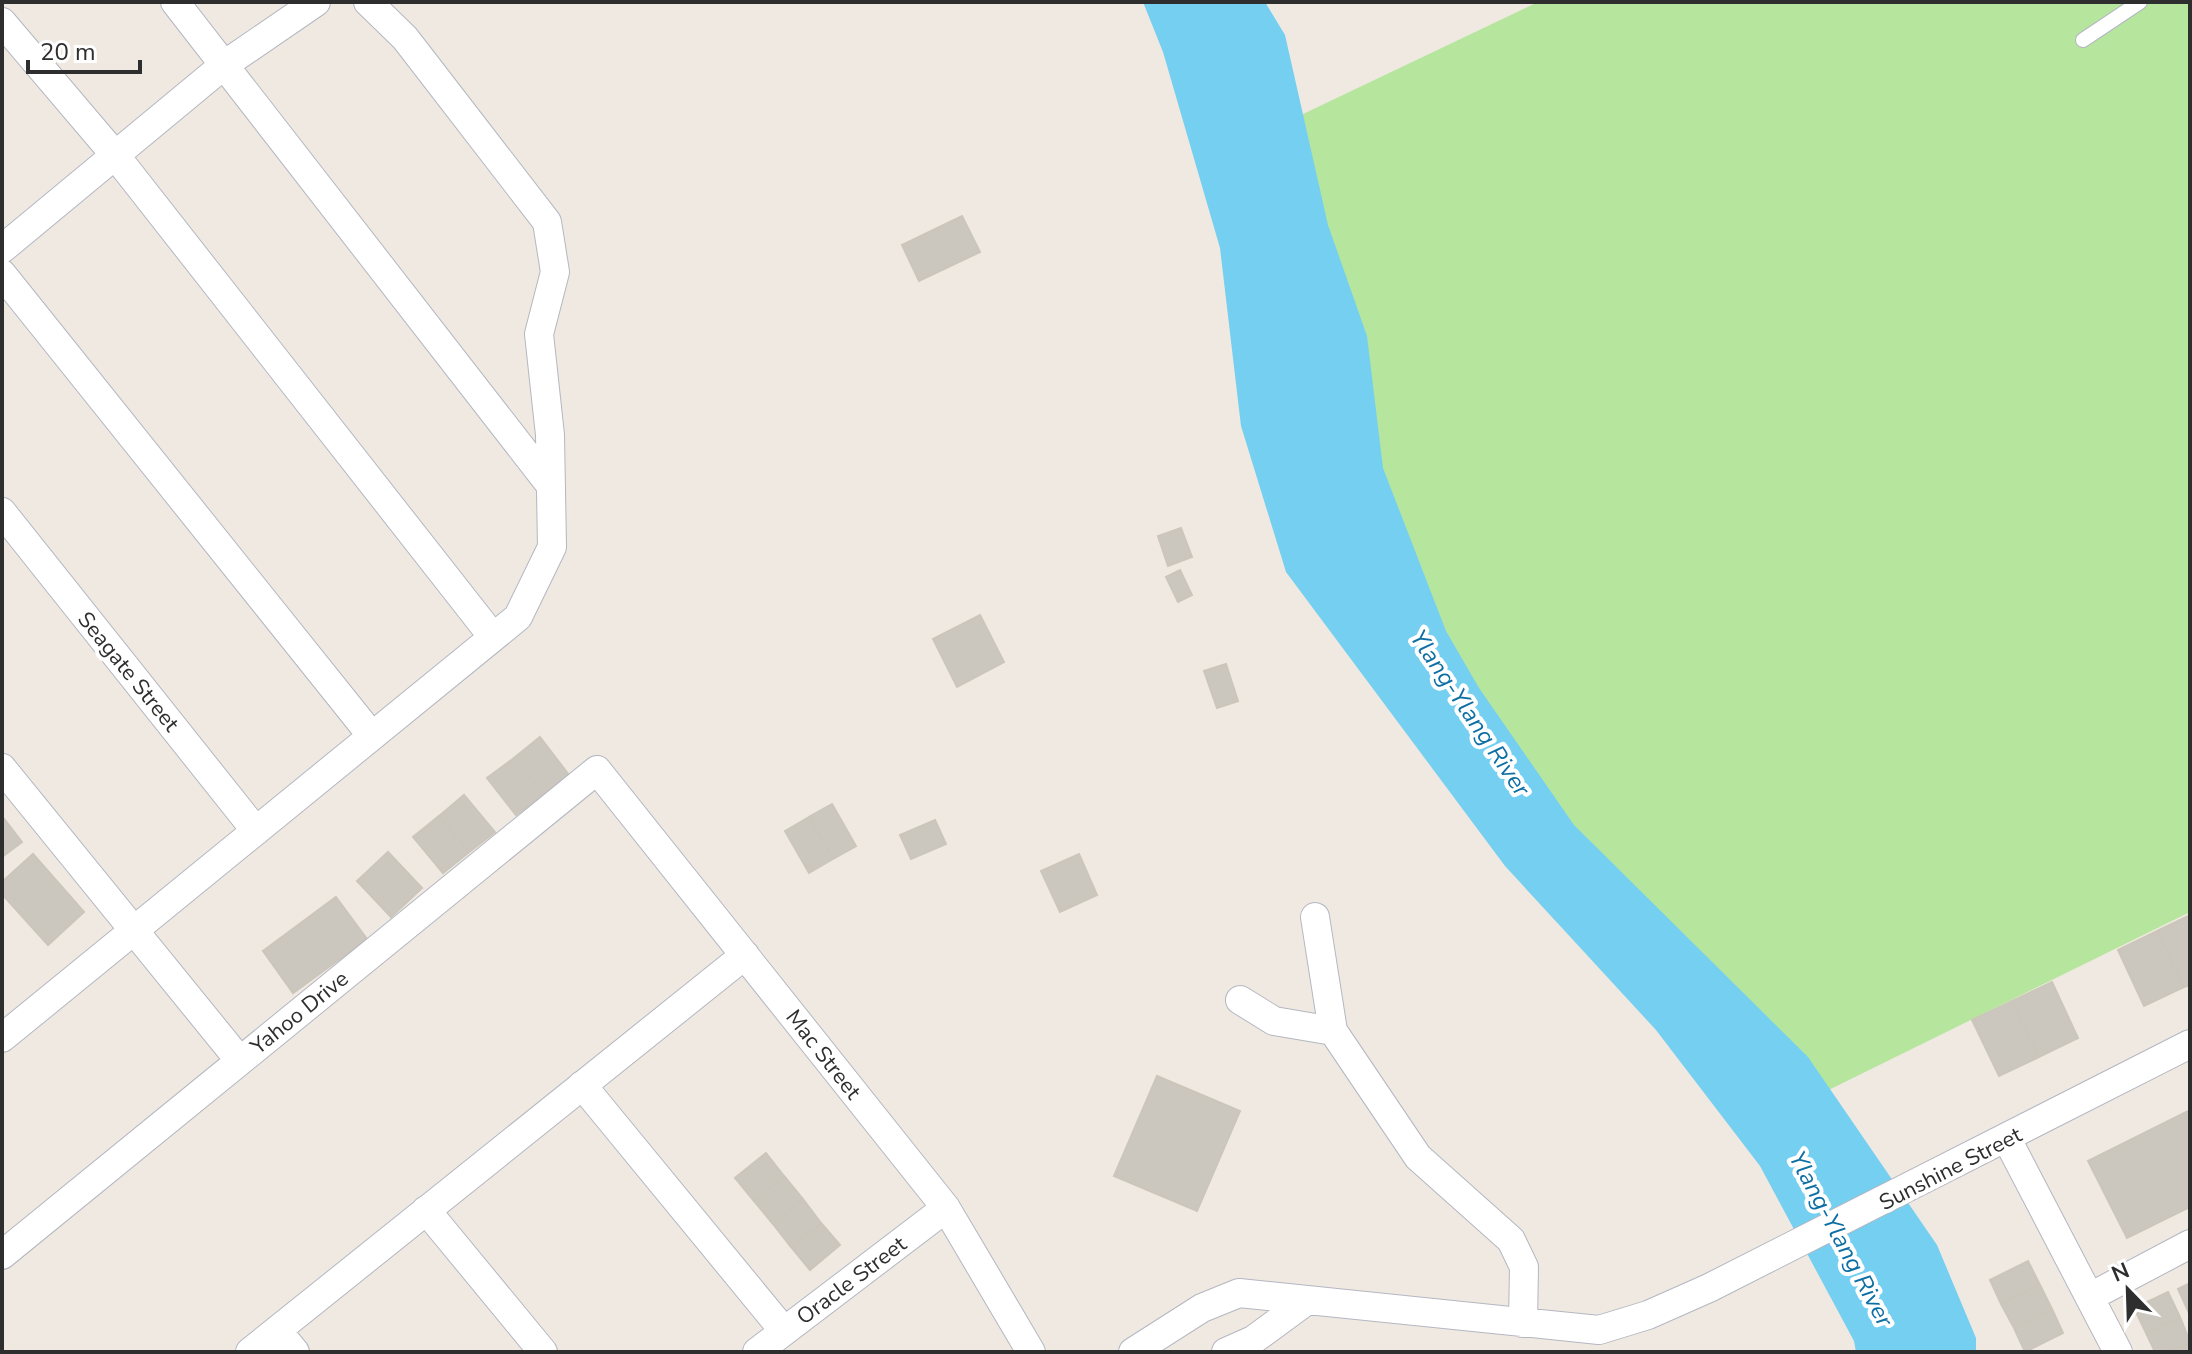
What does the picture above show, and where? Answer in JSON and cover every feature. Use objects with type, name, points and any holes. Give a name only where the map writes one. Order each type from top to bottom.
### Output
[{"type":"street","points":[[175,2],[551,486]]},
{"type":"street","points":[[2,249],[224,65],[316,2]]},
{"type":"street","points":[[5,1029],[134,931],[518,617],[552,547],[550,435],[539,334],[555,272],[547,222],[405,38],[368,2]]},
{"type":"street","points":[[2,22],[115,155],[493,637]]},
{"type":"street","points":[[2,274],[372,736]]},
{"type":"street","name":"Seagate Street","points":[[2,512],[256,831]]},
{"type":"street","points":[[2,768],[240,1061]]},
{"type":"street","name":"Mac Street","points":[[597,770],[946,1208],[1031,1352]]},
{"type":"street","name":"Yahoo Drive","points":[[2,1255],[597,770]]},
{"type":"street","points":[[1315,917],[1333,1031],[1418,1157],[1511,1240],[1524,1267],[1523,1323]]},
{"type":"street","points":[[250,1352],[286,1341],[426,1210],[745,955]]},
{"type":"street","points":[[1240,1000],[1274,1021],[1333,1031]]},
{"type":"street","name":"Sunshine Street","points":[[1133,1352],[1202,1308],[1239,1293],[1599,1330],[1648,1315],[1709,1288],[2190,1044]]},
{"type":"street","points":[[582,1085],[784,1331]]},
{"type":"street","points":[[2007,1139],[2118,1352]]},
{"type":"street","name":"Oracle Street","points":[[757,1352],[946,1208]]},
{"type":"street","points":[[426,1210],[543,1352]]},
{"type":"street","points":[[2090,1297],[2190,1244]]},
{"type":"street","points":[[1226,1352],[1253,1340],[1305,1302]]},
{"type":"lane","points":[[2083,40],[2140,2]]},
{"type":"green space","points":[[1538,2],[2190,2],[2190,912],[1790,1109],[1372,634],[1221,153]]},
{"type":"water","name":"Ylang-Ylang River","points":[[1143,2],[1265,2],[1285,35],[1328,225],[1367,336],[1383,468],[1446,631],[1479,688],[1574,825],[1808,1057],[1937,1245],[1976,1338],[1976,1352],[1856,1352],[1854,1341],[1760,1166],[1656,1030],[1505,866],[1286,572],[1241,426],[1220,248],[1163,52]]},
{"type":"building","points":[[962,216],[980,252],[919,281],[902,245]]},
{"type":"building","points":[[1181,528],[1192,557],[1168,566],[1158,536]]},
{"type":"building","points":[[1180,570],[1192,595],[1178,602],[1166,577]]},
{"type":"building","points":[[980,615],[1004,662],[957,687],[933,639]]},
{"type":"building","points":[[1226,664],[1238,701],[1217,708],[1204,671]]},
{"type":"building","points":[[540,737],[569,775],[543,795],[514,758]]},
{"type":"building","points":[[514,758],[543,795],[516,815],[487,778]]},
{"type":"building","points":[[464,795],[495,832],[469,852],[439,816]]},
{"type":"building","points":[[832,804],[856,846],[833,859],[809,817]]},
{"type":"building","points":[[2,816],[22,842],[2,857]]},
{"type":"building","points":[[439,816],[469,852],[443,873],[413,837]]},
{"type":"building","points":[[809,817],[833,859],[809,873],[785,831]]},
{"type":"building","points":[[935,820],[946,844],[911,859],[900,835]]},
{"type":"building","points":[[388,852],[422,888],[391,917],[357,881]]},
{"type":"building","points":[[33,854],[84,912],[48,945],[2,894],[2,882]]},
{"type":"building","points":[[1079,854],[1097,895],[1060,912],[1041,871]]},
{"type":"building","points":[[336,897],[367,939],[293,993],[263,951]]},
{"type":"building","points":[[2190,915],[2190,985],[2184,987],[2157,931]]},
{"type":"building","points":[[2157,931],[2184,987],[2144,1006],[2118,950]]},
{"type":"building","points":[[2052,982],[2078,1038],[2039,1057],[2012,1001]]},
{"type":"building","points":[[2012,1001],[2039,1057],[1999,1076],[1972,1020]]},
{"type":"building","points":[[1157,1076],[1240,1111],[1197,1211],[1114,1176]]},
{"type":"building","points":[[2190,1110],[2190,1207],[2127,1238],[2088,1161]]},
{"type":"building","points":[[766,1153],[784,1176],[754,1201],[735,1178]]},
{"type":"building","points":[[784,1176],[803,1199],[773,1224],[754,1201]]},
{"type":"building","points":[[803,1199],[821,1223],[791,1247],[773,1224]]},
{"type":"building","points":[[821,1223],[840,1245],[810,1270],[791,1247]]},
{"type":"building","points":[[2028,1261],[2040,1285],[2001,1304],[1990,1280]]},
{"type":"building","points":[[2190,1283],[2190,1313],[2189,1313],[2178,1289]]},
{"type":"building","points":[[2040,1285],[2052,1309],[2014,1328],[2001,1304]]},
{"type":"building","points":[[2168,1292],[2180,1317],[2146,1333],[2134,1308]]},
{"type":"building","points":[[2052,1309],[2063,1333],[2025,1352],[2014,1328]]},
{"type":"building","points":[[2180,1317],[2190,1342],[2169,1352],[2155,1352],[2146,1333]]},
{"type":"building","points":[[2190,1342],[2190,1352],[2169,1352]]}]
